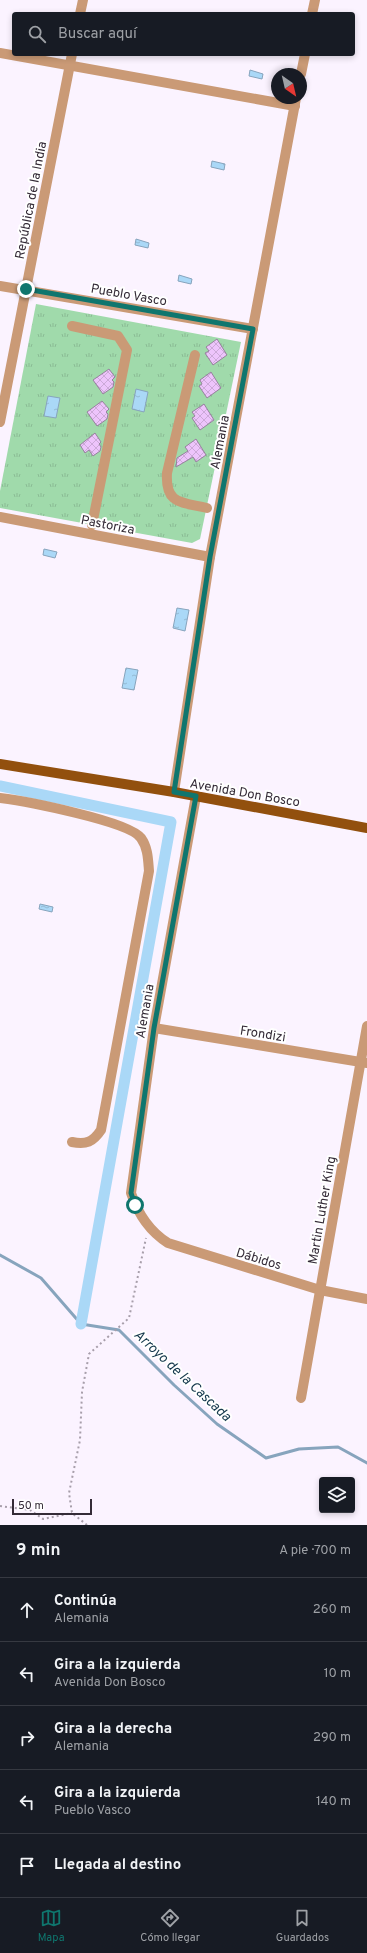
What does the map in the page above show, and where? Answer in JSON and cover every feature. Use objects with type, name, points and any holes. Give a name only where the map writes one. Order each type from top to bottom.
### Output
[{"type":"main road","name":"Avenida Don Bosco","points":[[0,764],[174,792],[367,828]]},
{"type":"street","points":[[80,12],[83,0]]},
{"type":"street","points":[[312,12],[315,0]]},
{"type":"street","points":[[0,53],[12,55]]},
{"type":"street","points":[[16,56],[69,66],[271,98]]},
{"type":"street","name":"República de la India","points":[[0,422],[72,56]]},
{"type":"street","points":[[302,68],[305,56]]},
{"type":"street","name":"Alemania","points":[[174,792],[210,557],[296,104]]},
{"type":"street","name":"Pueblo Vasco","points":[[0,286],[26,289],[253,329]]},
{"type":"street","points":[[72,326],[118,336],[127,350],[92,525]]},
{"type":"street","points":[[195,355],[167,473],[166,483],[168,493],[176,500],[207,508]]},
{"type":"street","name":"Pastoriza","points":[[0,517],[210,557]]},
{"type":"street","name":"Alemania","points":[[149,1227],[135,1205],[131,1193],[154,1028],[196,796]]},
{"type":"street","name":"Alemania","points":[[0,798],[75,813],[129,829],[141,837],[148,853],[149,871],[101,1130],[95,1139],[84,1144],[72,1142]]},
{"type":"street","name":"Martin Luther King","points":[[301,1398],[320,1290],[364,1063],[367,1026]]},
{"type":"street","name":"Frondizi","points":[[154,1028],[364,1063]]},
{"type":"street","name":"Dábidos","points":[[149,1227],[168,1243],[320,1290],[367,1299]]},
{"type":"path","points":[[88,1525],[72,1513],[69,1493],[80,1440],[82,1392],[89,1354],[129,1318],[149,1227]]},
{"type":"path","points":[[0,1506],[30,1510],[43,1519],[72,1513]]},
{"type":"green space","points":[[36,304],[241,342],[200,539],[192,543],[0,508],[0,491]]},
{"type":"water","points":[[250,70],[263,74],[262,79],[249,76]]},
{"type":"water","points":[[212,161],[225,164],[224,170],[211,167]]},
{"type":"water","points":[[136,239],[149,243],[148,248],[135,245]]},
{"type":"water","points":[[179,275],[192,279],[191,284],[178,281]]},
{"type":"water","points":[[136,389],[148,392],[144,412],[132,409]]},
{"type":"water","points":[[48,396],[60,398],[56,418],[44,416]]},
{"type":"water","points":[[44,549],[57,552],[55,558],[43,555]]},
{"type":"water","points":[[177,608],[189,610],[185,631],[173,628]]},
{"type":"water","points":[[126,668],[138,670],[134,690],[122,688]]},
{"type":"water","points":[[40,904],[53,907],[52,912],[39,909]]},
{"type":"building","points":[[217,339],[227,355],[213,365],[205,353],[209,351],[206,347]]},
{"type":"building","points":[[109,369],[115,377],[112,380],[114,382],[113,387],[103,394],[93,380]]},
{"type":"building","points":[[211,372],[221,388],[207,398],[199,386],[202,384],[200,380]]},
{"type":"building","points":[[102,401],[109,409],[106,412],[108,414],[107,419],[97,426],[87,412]]},
{"type":"building","points":[[204,404],[214,420],[200,430],[192,418],[195,416],[192,412]]},
{"type":"building","points":[[95,433],[101,442],[99,444],[101,447],[100,451],[93,456],[89,450],[85,453],[80,445]]},
{"type":"building","points":[[196,439],[206,455],[196,462],[193,457],[176,467],[177,458],[188,451],[185,447]]},
{"type":"waterway","points":[[0,786],[171,822],[81,1324]]},
{"type":"waterway","name":"Arroyo de la Cascada","points":[[0,1255],[41,1278],[81,1324],[119,1330],[174,1385],[217,1424],[266,1458],[299,1449],[338,1447],[367,1463]]},
{"type":"route","points":[[26,289],[253,329],[210,557],[174,792],[196,796],[154,1028],[131,1193],[135,1205]]}]
